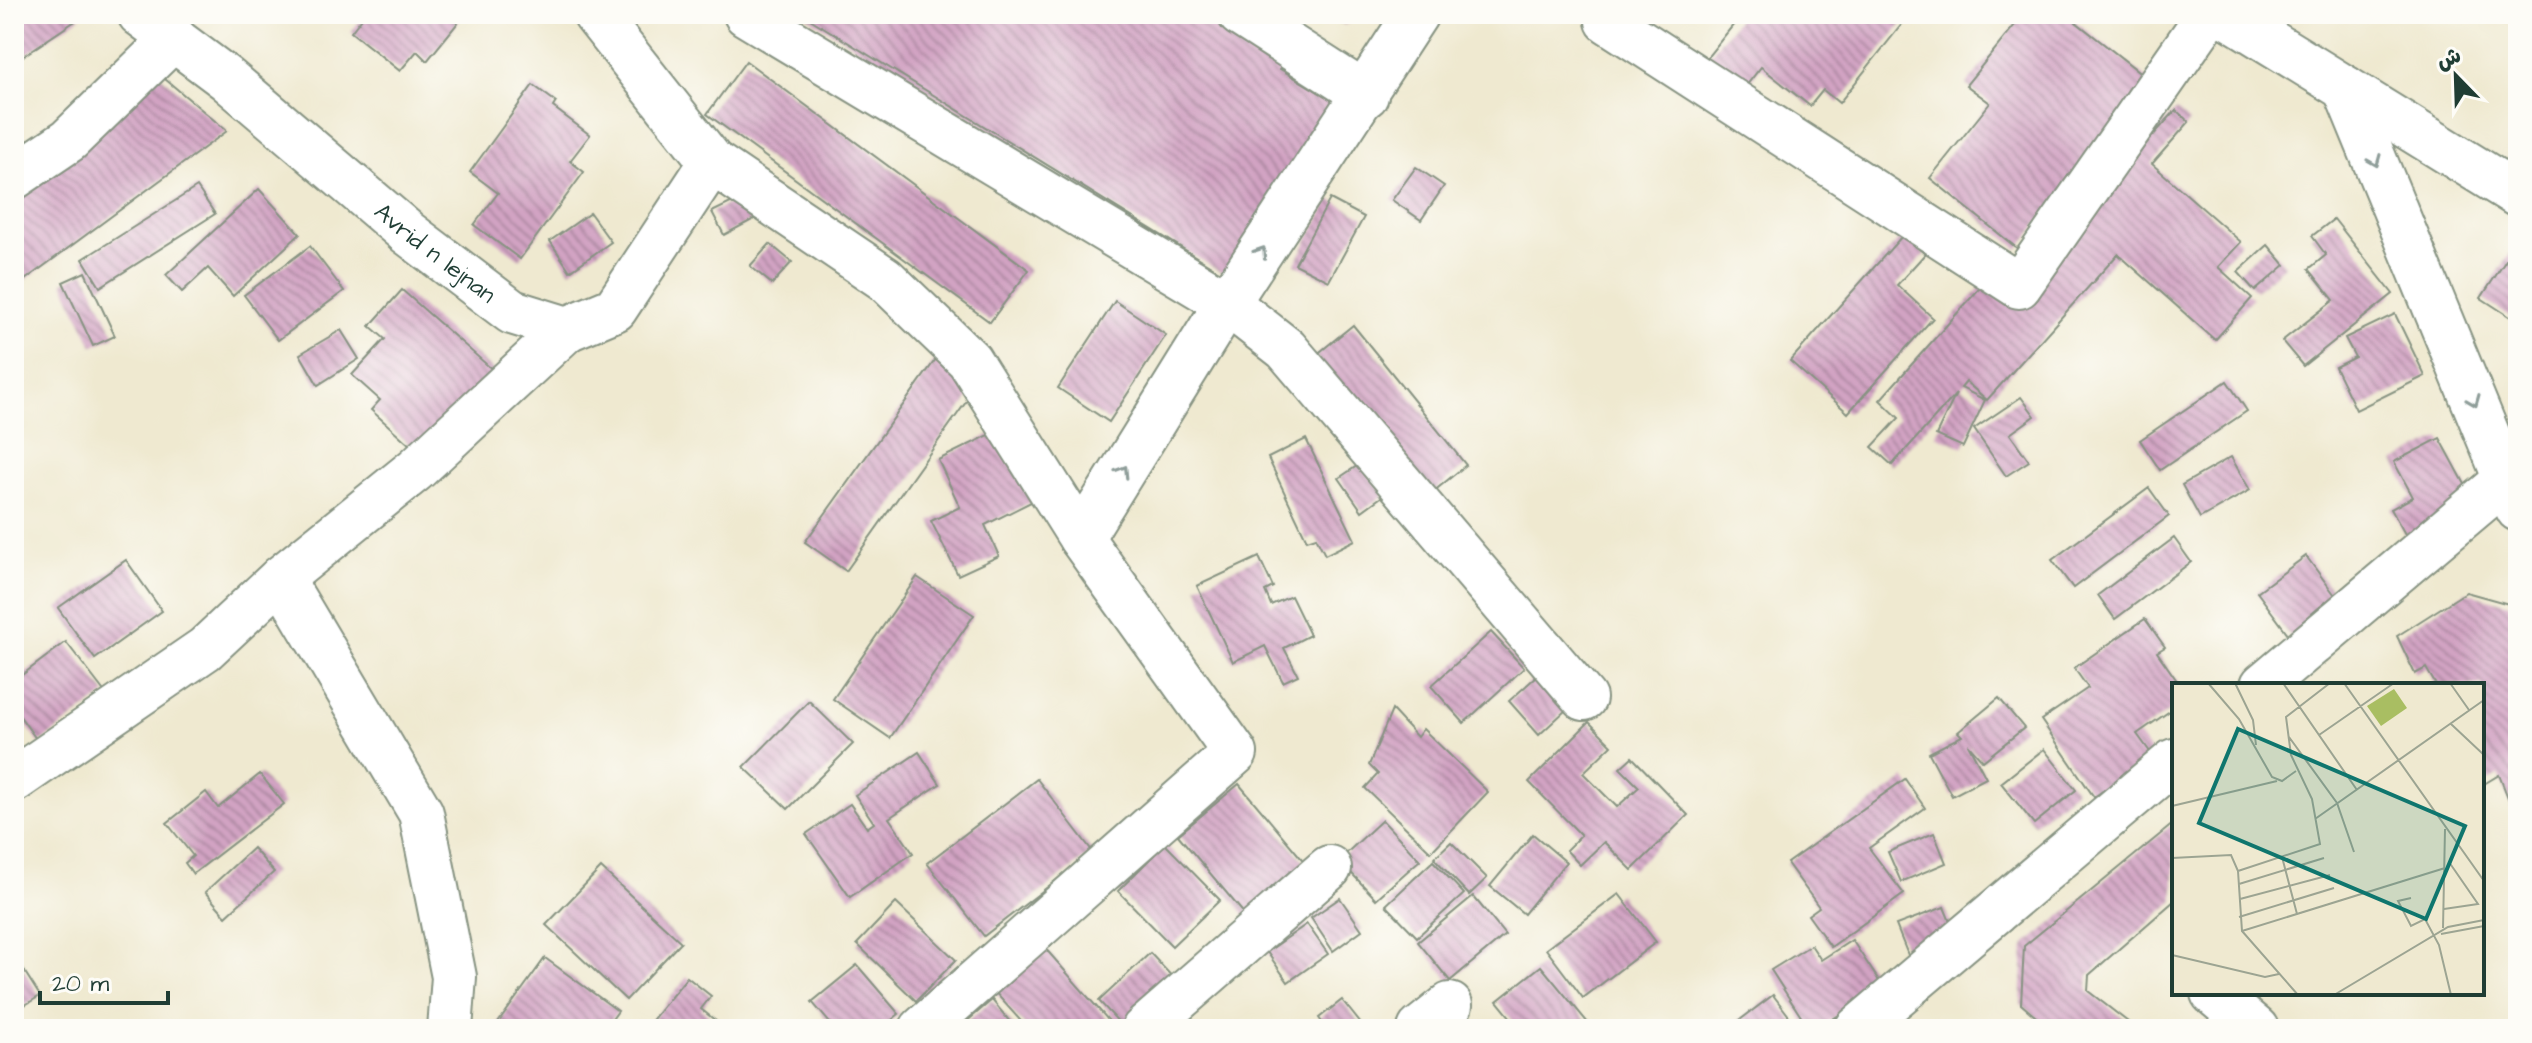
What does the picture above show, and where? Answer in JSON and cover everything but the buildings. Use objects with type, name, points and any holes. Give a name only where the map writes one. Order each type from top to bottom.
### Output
[{"type":"street","points":[[595,14],[712,162],[885,279],[969,360],[1081,538],[1235,753],[922,1029]]},
{"type":"street","points":[[746,14],[1227,303],[1286,349],[1584,698]]},
{"type":"street","points":[[1240,14],[1366,95]]},
{"type":"street","points":[[1081,538],[1227,303],[1366,95],[1416,14]]},
{"type":"street","points":[[1608,21],[2019,286],[2209,14]]},
{"type":"street","points":[[2225,14],[2518,195]]},
{"type":"street","points":[[14,177],[69,140],[171,22]]},
{"type":"street","name":"Avrid n lejnan","points":[[171,22],[227,79],[408,233],[512,312],[567,329]]},
{"type":"street","points":[[2266,683],[2512,494],[2345,88]]},
{"type":"street","points":[[14,780],[205,649],[281,578],[415,470],[567,329],[615,309],[712,162]]},
{"type":"street","points":[[281,578],[421,813],[454,977],[450,1029]]},
{"type":"street","points":[[1857,1029],[2172,763]]},
{"type":"street","points":[[1144,1029],[1329,868]]},
{"type":"street","points":[[2215,995],[2256,1029]]}]
